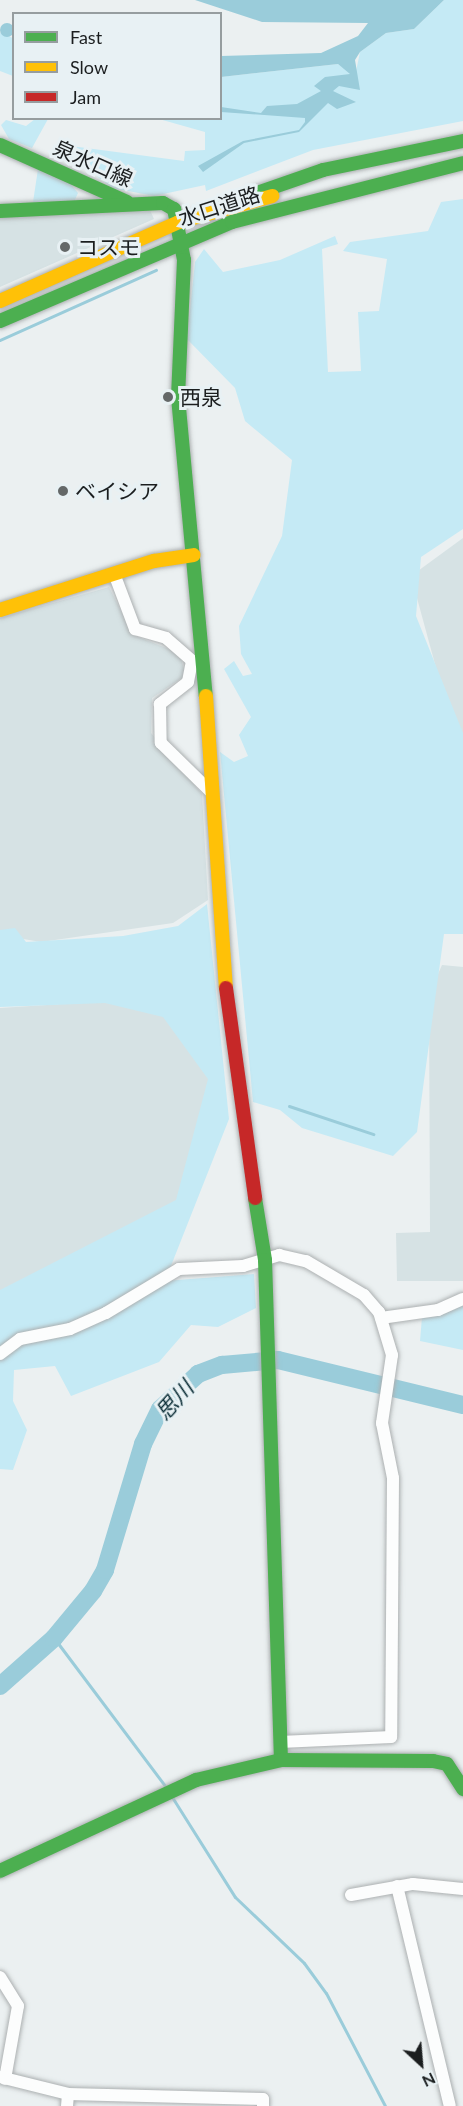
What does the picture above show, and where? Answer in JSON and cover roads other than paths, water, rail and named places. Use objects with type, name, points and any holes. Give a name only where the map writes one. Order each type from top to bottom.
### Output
[{"type":"main road","points":[[236,204],[322,170],[463,141]]},
{"type":"main road","name":"泉水口線","points":[[0,145],[130,204],[163,203],[174,209],[179,222]]},
{"type":"main road","name":"水口道路","points":[[0,301],[179,222],[236,204],[463,151]]},
{"type":"main road","name":"水口道路","points":[[0,321],[181,240],[282,207],[463,163]]},
{"type":"main road","points":[[0,211],[130,204]]},
{"type":"main road","points":[[179,222],[181,240],[178,398],[194,555],[198,660],[211,792],[230,1043],[265,1260],[270,1345],[281,1760]]},
{"type":"main road","points":[[0,610],[115,576],[154,561],[194,555]]},
{"type":"main road","points":[[0,1871],[196,1780],[281,1760],[433,1761],[447,1764],[463,1789]]},
{"type":"street","points":[[115,576],[135,628],[166,638],[198,660],[188,682],[160,704],[161,743],[211,792]]},
{"type":"street","points":[[0,1354],[20,1339],[70,1329],[106,1312],[179,1269],[265,1260],[288,1254],[306,1261],[364,1295],[381,1318],[392,1369],[384,1405],[393,1478],[391,1737],[280,1742]]},
{"type":"street","points":[[381,1318],[438,1310],[463,1299]]},
{"type":"street","points":[[351,1895],[397,1886],[463,1889]]},
{"type":"street","points":[[397,1886],[450,2106]]},
{"type":"street","points":[[0,1977],[18,2006],[3,2078],[67,2100],[195,2102],[263,2099],[263,2106]]},
{"type":"waterway","points":[[0,340],[156,270]]},
{"type":"waterway","points":[[289,1106],[373,1134]]},
{"type":"waterway","name":"思川","points":[[0,1686],[54,1638],[93,1591],[105,1570],[143,1444],[160,1409],[198,1374],[222,1365],[278,1360],[463,1405]]},
{"type":"waterway","points":[[54,1638],[165,1786]]},
{"type":"waterway","points":[[172,1797],[235,1897],[304,1963],[326,1993],[385,2106]]},
{"type":"place","name":"コスモ","points":[[65,247]]},
{"type":"place","name":"西泉","points":[[168,397]]},
{"type":"place","name":"ベイシア","points":[[63,491]]}]
